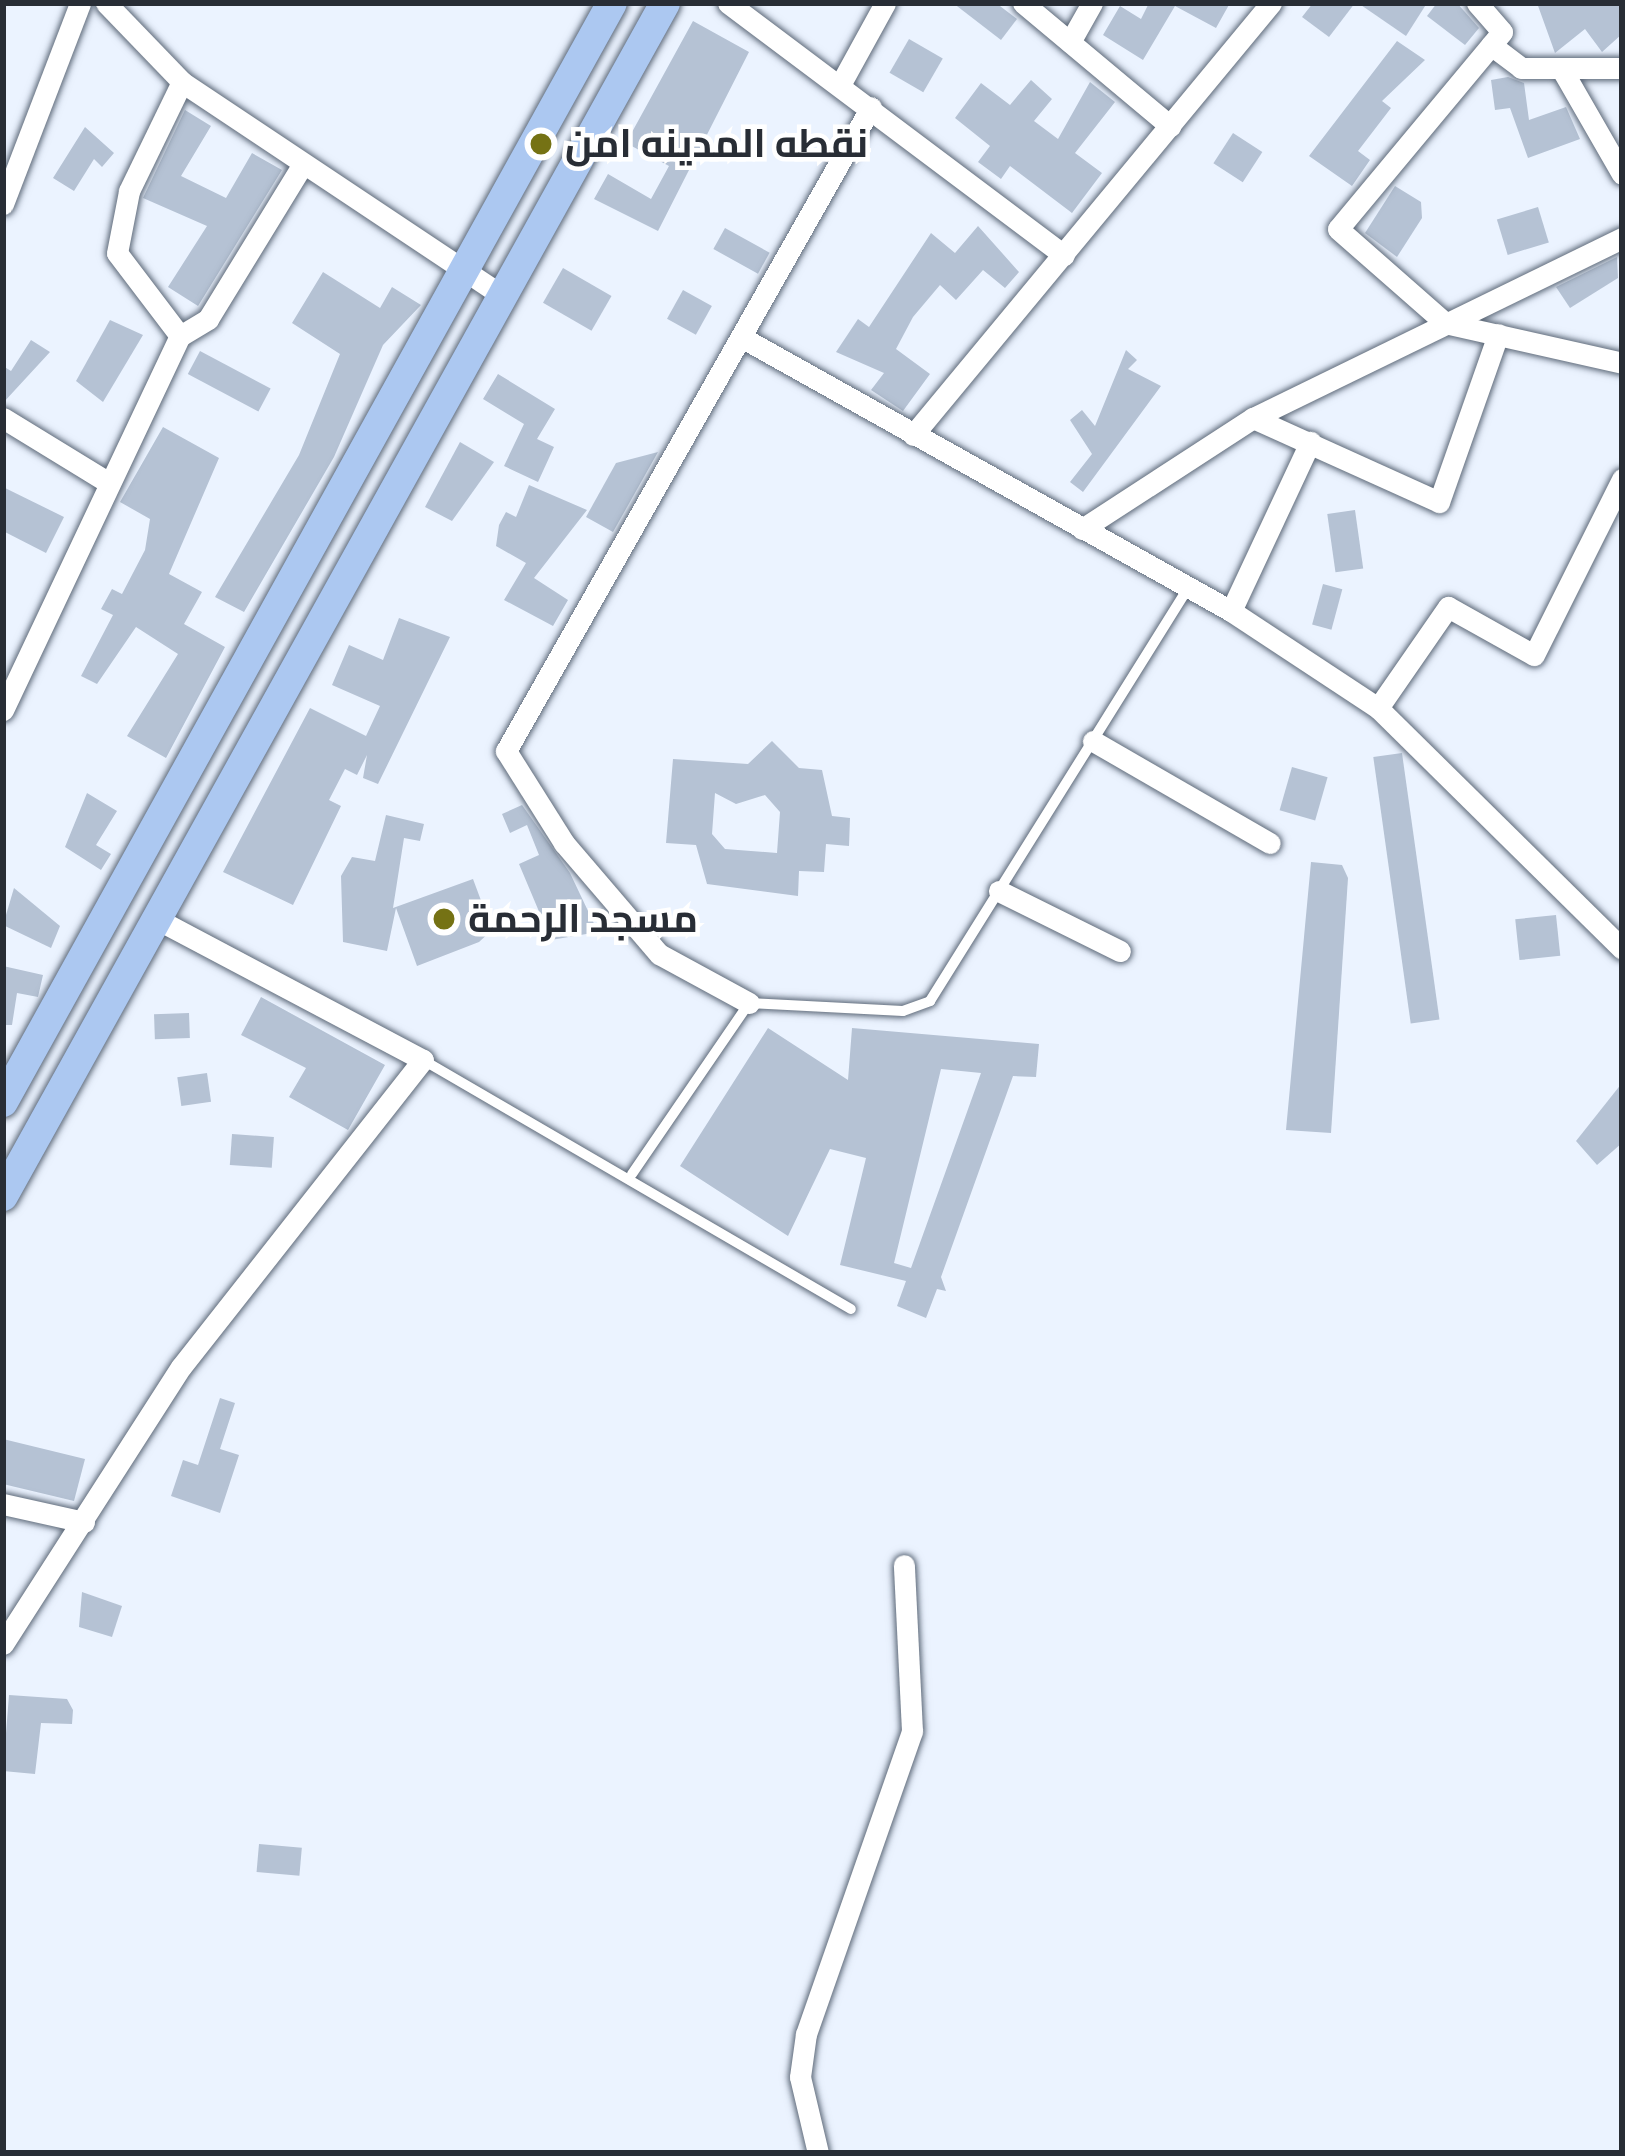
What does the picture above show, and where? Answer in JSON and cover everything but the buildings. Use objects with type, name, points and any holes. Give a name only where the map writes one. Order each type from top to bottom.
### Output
[{"type":"main road","points":[[3,1102],[612,3]]},
{"type":"main road","points":[[3,1196],[665,3]]},
{"type":"main road","points":[[576,67],[616,92]]},
{"type":"main road","points":[[152,830],[189,859]]},
{"type":"main road","points":[[28,1057],[63,1088]]},
{"type":"street","points":[[3,204],[80,3]]},
{"type":"street","points":[[106,3],[182,82],[503,296]]},
{"type":"street","points":[[728,3],[1064,255]]},
{"type":"street","points":[[840,85],[885,3]]},
{"type":"street","points":[[1023,3],[1170,126]]},
{"type":"street","points":[[1070,42],[1092,3]]},
{"type":"street","points":[[914,435],[1271,3]]},
{"type":"street","points":[[1477,3],[1502,32],[1338,229],[1445,322],[1622,363]]},
{"type":"street","points":[[1491,45],[1521,68],[1622,68]]},
{"type":"street","points":[[1561,68],[1622,175]]},
{"type":"street","points":[[180,337],[117,253],[129,191],[182,82]]},
{"type":"street","points":[[749,1003],[658,954],[563,843],[506,751],[871,107]]},
{"type":"street","points":[[3,710],[180,337],[208,319],[303,164]]},
{"type":"street","points":[[1082,529],[1253,418],[1622,238]]},
{"type":"street","points":[[1253,418],[1439,502],[1498,334]]},
{"type":"street","points":[[741,337],[1231,610],[1378,707],[1622,949]]},
{"type":"street","points":[[3,418],[110,482]]},
{"type":"street","points":[[1231,610],[1310,442]]},
{"type":"street","points":[[1378,707],[1448,608],[1534,655],[1622,479]]},
{"type":"street","points":[[1093,741],[1270,843]]},
{"type":"street","points":[[999,892],[1120,952]]},
{"type":"street","points":[[3,1644],[181,1367],[423,1060],[157,919]]},
{"type":"street","points":[[3,1504],[84,1522]]},
{"type":"street","points":[[818,2153],[800,2077],[806,2034],[912,1731],[904,1565]]},
{"type":"lane","points":[[632,1174],[749,1003],[920,1008],[999,892],[1188,588]]},
{"type":"lane","points":[[423,1060],[632,1174],[851,1309]]},
{"type":"place","name":"نقطه المدينه امن","points":[[541,144]]},
{"type":"place","name":"مسجد الرحمة","points":[[444,919]]}]
